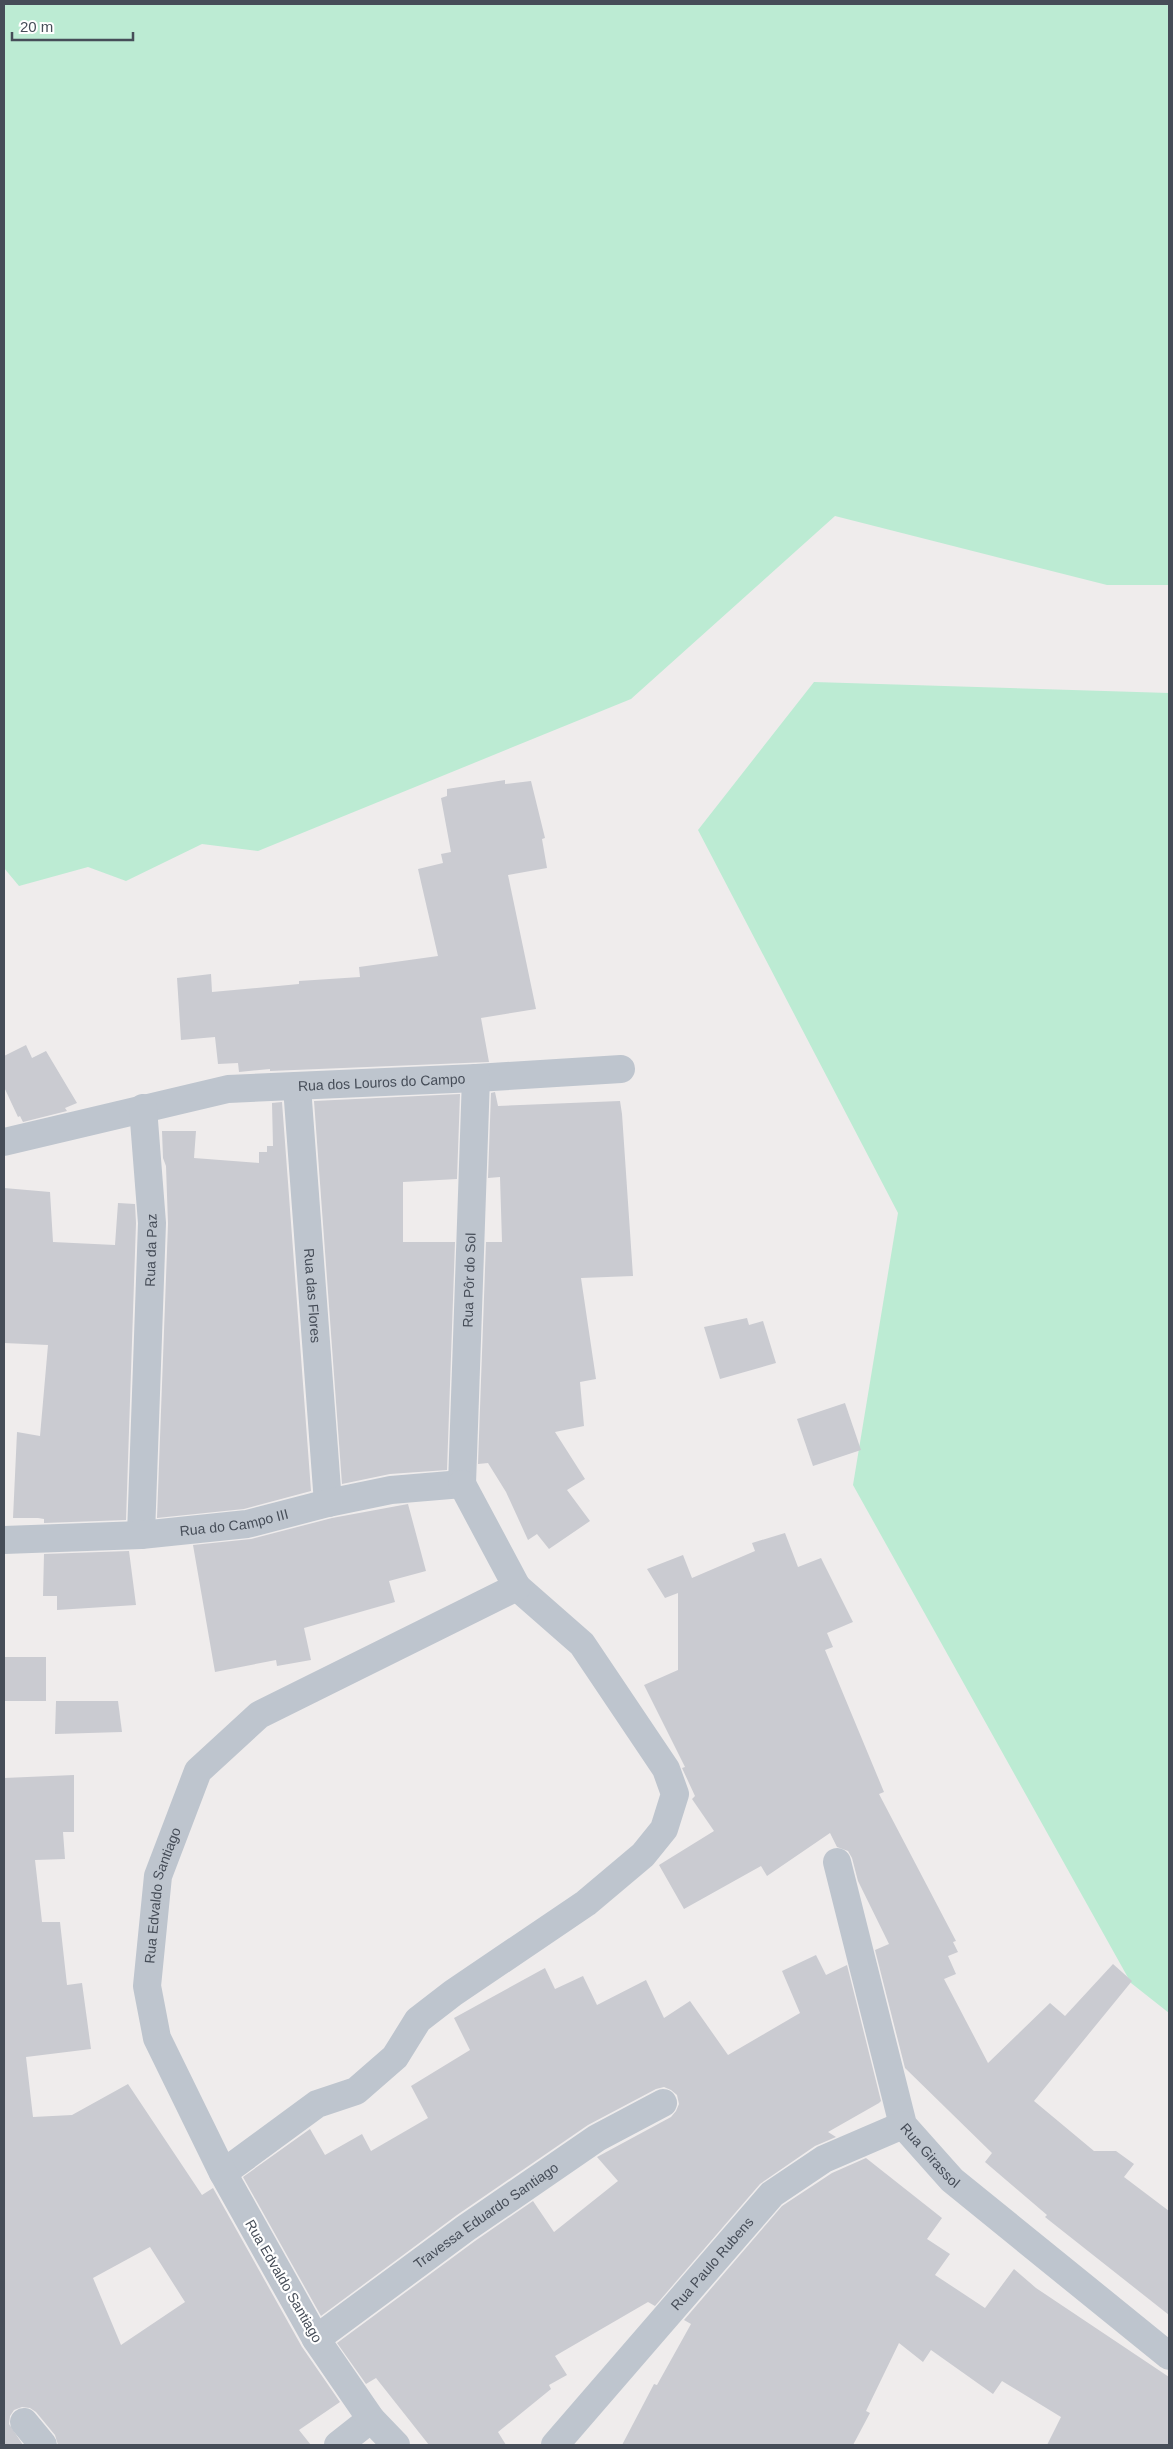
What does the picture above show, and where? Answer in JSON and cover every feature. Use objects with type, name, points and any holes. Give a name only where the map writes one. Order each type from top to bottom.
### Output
[{"type":"street","name":"Rua dos Louros do Campo","points":[[142,1108],[228,1089],[476,1078],[621,1069]]},
{"type":"street","name":"Rua Pôr do Sol","points":[[462,1484],[476,1078]]},
{"type":"street","name":"Rua das Flores","points":[[297,1087],[328,1503]]},
{"type":"street","points":[[4,1142],[142,1108]]},
{"type":"street","name":"Rua da Paz","points":[[140,1535],[152,1223],[142,1108]]},
{"type":"street","name":"Rua do Campo III","points":[[4,1540],[140,1535],[247,1524],[328,1503],[391,1490],[462,1484]]},
{"type":"street","points":[[223,2173],[317,2104],[356,2091],[395,2057],[418,2020],[453,1993],[586,1904],[643,1855],[664,1829],[675,1794],[666,1769],[582,1644],[517,1587],[462,1484]]},
{"type":"street","name":"Rua Edvaldo Santiago","points":[[396,2445],[371,2419],[316,2339],[223,2173],[157,2038],[147,1986],[158,1876],[198,1771],[259,1715],[517,1587]]},
{"type":"street","name":"Rua Girassol","points":[[837,1862],[903,2125],[952,2180],[1169,2356]]},
{"type":"street","name":"Travessa Eduardo Santiago","points":[[316,2339],[466,2228],[596,2138],[663,2103]]},
{"type":"street","name":"Rua Paulo Rubens","points":[[555,2445],[772,2194],[824,2159],[903,2125]]},
{"type":"street","points":[[338,2445],[371,2419]]},
{"type":"street","points":[[24,2422],[43,2445]]},
{"type":"green space","points":[[4,4],[1169,4],[1169,585],[1107,585],[835,516],[631,699],[258,851],[202,844],[126,881],[88,867],[19,886],[4,868]]},
{"type":"green space","points":[[814,682],[1169,693],[1169,2013],[1131,1983],[853,1485],[898,1213],[698,830]]},
{"type":"building","points":[[505,780],[505,784],[531,781],[545,838],[542,839],[547,868],[508,875],[536,1009],[481,1018],[489,1062],[270,1071],[270,1069],[239,1072],[238,1063],[218,1064],[215,1037],[181,1040],[177,978],[211,974],[212,992],[299,984],[299,981],[360,977],[359,967],[438,956],[418,869],[443,863],[441,854],[451,852],[441,798],[447,796],[447,789]]},
{"type":"building","points":[[26,1045],[32,1058],[46,1051],[77,1103],[65,1108],[67,1111],[23,1122],[20,1116],[18,1117],[4,1087],[4,1056]]},
{"type":"building","points":[[495,1092],[498,1106],[620,1101],[622,1114],[633,1276],[581,1278],[596,1379],[580,1382],[584,1426],[555,1432],[585,1479],[567,1490],[590,1521],[549,1549],[537,1534],[528,1540],[506,1492],[488,1463],[478,1464],[486,1242],[502,1242],[500,1177],[488,1178],[491,1093]]},
{"type":"building","points":[[460,1094],[457,1179],[403,1182],[403,1242],[455,1242],[447,1470],[390,1474],[342,1484],[314,1101]]},
{"type":"building","points":[[282,1102],[311,1491],[244,1509],[157,1518],[168,1224],[166,1166],[163,1158],[162,1131],[196,1131],[194,1158],[259,1163],[259,1152],[267,1152],[267,1146],[273,1146],[272,1103]]},
{"type":"building","points":[[4,1188],[50,1192],[53,1242],[115,1245],[118,1203],[135,1204],[136,1223],[126,1520],[44,1523],[44,1519],[38,1518],[13,1518],[17,1432],[40,1436],[48,1345],[4,1343]]},
{"type":"building","points":[[747,1318],[749,1325],[763,1321],[776,1363],[720,1379],[704,1327]]},
{"type":"building","points":[[845,1403],[861,1450],[813,1466],[797,1419]]},
{"type":"building","points":[[408,1504],[426,1571],[389,1581],[395,1602],[304,1628],[311,1660],[277,1666],[276,1660],[215,1672],[193,1545],[251,1539],[332,1518]]},
{"type":"building","points":[[785,1533],[798,1567],[821,1558],[853,1622],[827,1633],[833,1647],[825,1650],[884,1792],[879,1794],[956,1941],[953,1942],[958,1952],[948,1956],[956,1974],[944,1979],[988,2063],[1050,2003],[1065,2016],[1113,1964],[1132,1981],[1034,2101],[1094,2151],[1116,2151],[1134,2164],[1124,2177],[1169,2211],[1169,2315],[1045,2217],[1047,2215],[985,2162],[992,2153],[905,2068],[875,1950],[889,1944],[858,1881],[852,1858],[848,1851],[837,1847],[830,1833],[767,1876],[761,1866],[684,1909],[659,1865],[714,1831],[692,1799],[695,1796],[682,1768],[685,1767],[644,1685],[678,1670],[678,1593],[665,1598],[647,1569],[683,1555],[692,1578],[755,1551],[752,1543]]},
{"type":"building","points":[[129,1551],[136,1605],[57,1610],[57,1596],[43,1596],[44,1554]]},
{"type":"building","points":[[4,1657],[46,1657],[46,1701],[4,1701]]},
{"type":"building","points":[[56,1701],[118,1701],[122,1732],[55,1734]]},
{"type":"building","points":[[74,1775],[74,1832],[63,1832],[65,1859],[35,1860],[42,1922],[60,1922],[67,1985],[82,1983],[91,2049],[26,2057],[33,2117],[72,2115],[128,2084],[202,2195],[213,2188],[302,2347],[340,2402],[299,2430],[311,2445],[58,2445],[55,2435],[36,2412],[30,2408],[22,2407],[14,2410],[10,2416],[9,2424],[23,2445],[4,2445],[4,1778]],"holes":[[[150,2247],[185,2302],[121,2345],[93,2278]]]},
{"type":"building","points":[[816,1955],[826,1975],[847,1965],[881,2101],[828,2132],[836,2137],[815,2146],[760,2184],[655,2306],[648,2302],[555,2356],[567,2375],[549,2385],[551,2389],[498,2432],[506,2445],[429,2445],[376,2378],[366,2384],[337,2343],[475,2241],[533,2201],[554,2232],[618,2181],[597,2157],[671,2117],[679,2104],[677,2095],[664,2087],[656,2089],[588,2125],[457,2215],[321,2316],[243,2177],[310,2129],[325,2155],[362,2134],[371,2151],[428,2118],[411,2086],[470,2050],[454,2018],[545,1968],[555,1989],[583,1976],[597,2005],[646,1980],[664,2018],[690,2001],[728,2055],[800,2013],[782,1971]]},
{"type":"building","points":[[866,2158],[942,2218],[927,2239],[950,2254],[935,2275],[985,2308],[1014,2269],[1036,2288],[1169,2377],[1169,2445],[1047,2445],[1061,2417],[1002,2381],[993,2394],[931,2350],[923,2362],[899,2343],[866,2411],[870,2413],[853,2445],[622,2445],[654,2384],[657,2385],[691,2324],[684,2320],[782,2206],[832,2173]]}]
